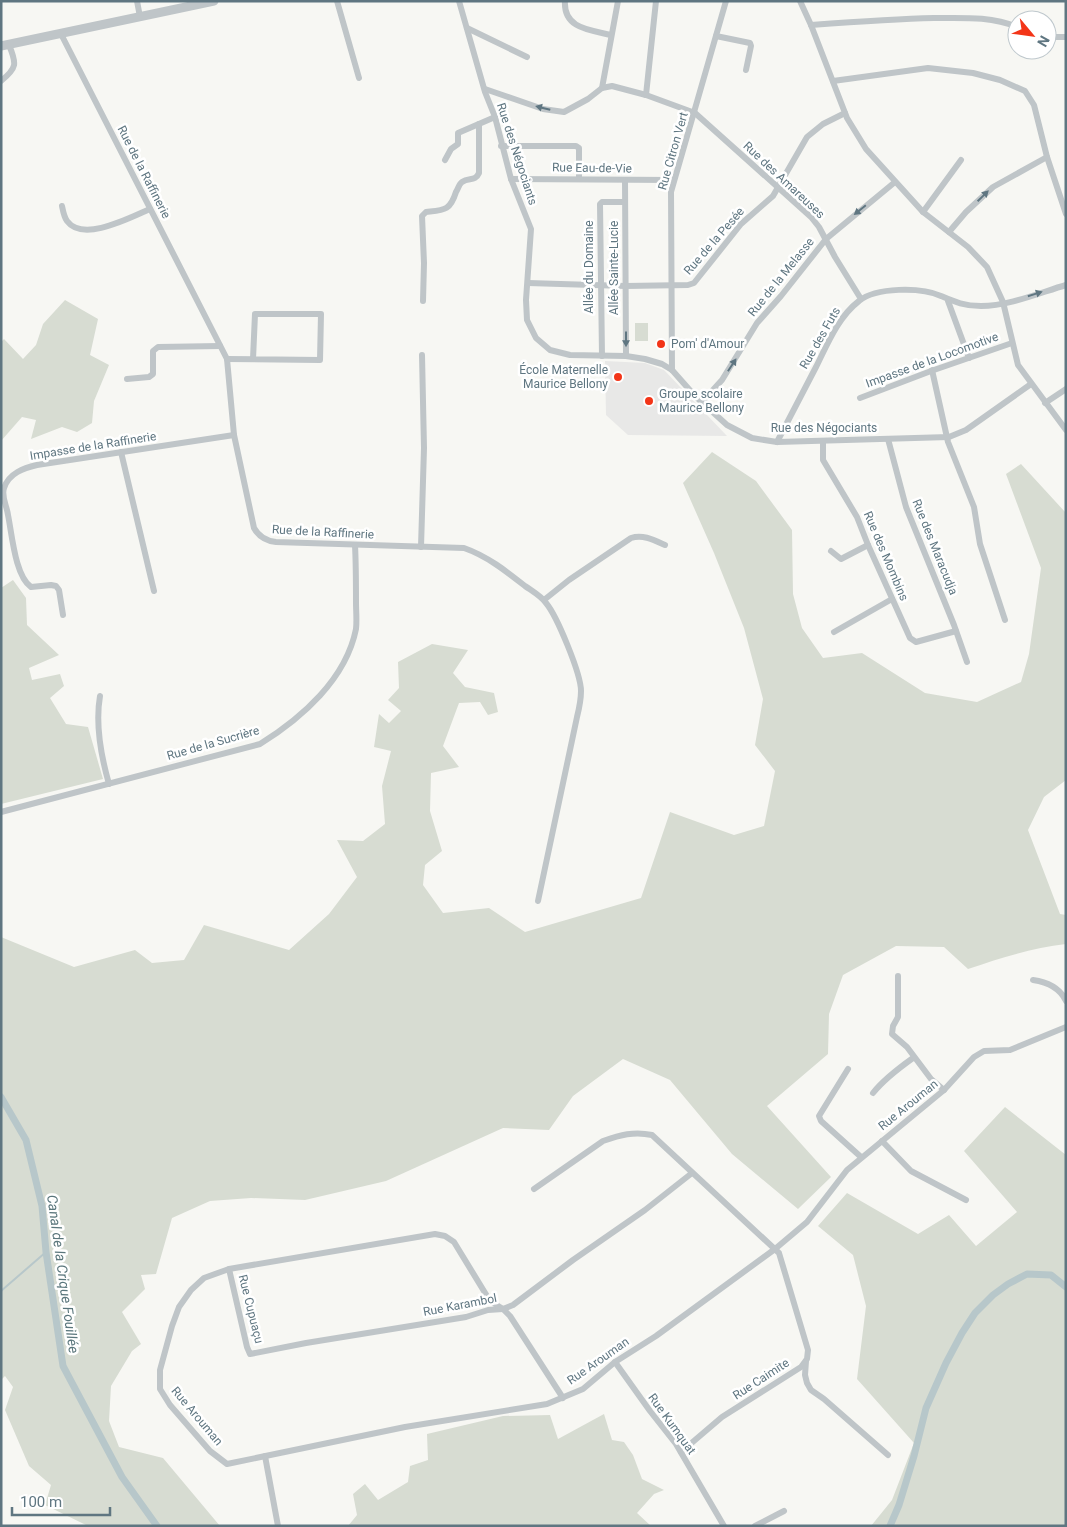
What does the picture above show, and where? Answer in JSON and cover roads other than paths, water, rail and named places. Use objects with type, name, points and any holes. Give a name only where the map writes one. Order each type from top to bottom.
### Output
[{"type":"street","points":[[137,1],[140,17]]},
{"type":"street","points":[[1,81],[13,71],[15,64],[14,58],[5,46],[214,1]]},
{"type":"street","points":[[337,1],[359,78]]},
{"type":"street","name":"Rue des Négociants","points":[[458,1],[495,117],[511,179],[531,229],[527,320],[536,338],[550,350],[570,356],[626,356],[662,364],[672,370],[727,425],[752,438],[777,442],[947,438],[966,430],[1031,384]]},
{"type":"street","points":[[565,1],[565,9],[570,21],[580,28],[611,35]]},
{"type":"street","points":[[602,88],[618,1]]},
{"type":"street","points":[[646,95],[656,1]]},
{"type":"street","name":"Rue Citron Vert","points":[[672,370],[671,192],[726,1]]},
{"type":"street","points":[[800,1],[845,113],[866,148],[923,212],[987,266],[1004,302],[1018,365],[1066,430]]},
{"type":"street","points":[[811,25],[912,18],[966,18],[1007,23]]},
{"type":"street","points":[[467,28],[527,57]]},
{"type":"street","name":"Rue de la Raffinerie","points":[[61,34],[226,360],[234,435],[254,528],[261,537],[276,542],[464,548],[496,564],[544,600],[552,612],[570,653],[579,678],[581,690],[538,901]]},
{"type":"street","points":[[716,36],[750,43],[746,70]]},
{"type":"street","points":[[833,81],[928,68],[973,72],[1000,80],[1025,91],[1030,96],[1034,105],[1047,157],[1066,214]]},
{"type":"street","points":[[485,89],[543,109],[564,112],[588,99],[602,88],[612,86],[646,95],[695,113]]},
{"type":"street","name":"Rue des Amareuses","points":[[695,113],[811,217],[826,239],[860,299]]},
{"type":"street","name":"Rue de la Pesée","points":[[528,283],[671,286],[688,285],[698,280],[741,224],[774,196],[806,137],[823,124],[845,113]]},
{"type":"street","points":[[445,160],[451,149],[458,144],[458,133],[495,117]]},
{"type":"street","points":[[423,301],[422,216],[426,212],[443,210],[449,207],[460,184],[463,181],[473,180],[477,177],[479,173],[479,124]]},
{"type":"street","points":[[501,146],[576,146],[579,148],[579,179]]},
{"type":"street","points":[[949,232],[966,212],[993,187],[1047,157]]},
{"type":"street","points":[[923,212],[961,160]]},
{"type":"street","name":"Rue Eau-de-Vie","points":[[511,179],[674,180]]},
{"type":"street","name":"Allée Sainte-Lucie","points":[[625,180],[626,356]]},
{"type":"street","name":"Rue de la Melasse","points":[[702,402],[726,374],[757,322],[781,296],[826,239],[895,182]]},
{"type":"street","name":"Allée du Domaine","points":[[602,356],[600,204],[602,202],[625,202]]},
{"type":"street","points":[[62,206],[67,222],[73,227],[94,230],[150,209]]},
{"type":"street","points":[[860,299],[883,292],[901,290],[926,292],[963,305],[982,306],[1066,285]]},
{"type":"street","name":"Rue des Futs","points":[[777,442],[835,330],[849,310],[860,299]]},
{"type":"street","points":[[948,300],[969,358]]},
{"type":"street","points":[[226,360],[253,360],[320,360],[321,314],[255,314],[253,360]]},
{"type":"street","name":"Impasse de la Locomotive","points":[[860,398],[932,370],[1012,343]]},
{"type":"street","points":[[127,379],[149,377],[153,374],[153,352],[158,346],[220,346]]},
{"type":"street","points":[[422,355],[424,448],[422,547]]},
{"type":"street","points":[[932,370],[947,438],[974,507],[980,544],[1005,620]]},
{"type":"street","points":[[1045,403],[1066,389]]},
{"type":"street","name":"Impasse de la Raffinerie","points":[[63,616],[59,590],[56,586],[51,584],[31,588],[24,580],[15,553],[4,499],[4,487],[14,474],[30,467],[234,435]]},
{"type":"street","name":"Rue des Maracudja","points":[[888,439],[906,507],[967,662]]},
{"type":"street","name":"Rue des Mombins","points":[[823,441],[822,460],[853,508],[910,638],[916,642],[956,631]]},
{"type":"street","points":[[122,452],[154,591]]},
{"type":"street","points":[[544,600],[569,580],[630,538],[637,536],[645,537],[665,545]]},
{"type":"street","name":"Rue de la Sucrière","points":[[1,812],[260,744],[284,729],[302,714],[339,672],[350,648],[356,628],[355,545]]},
{"type":"street","points":[[831,552],[841,559],[868,545]]},
{"type":"street","points":[[834,632],[892,599]]},
{"type":"street","points":[[100,696],[97,712],[98,722],[103,759],[109,784]]},
{"type":"street","points":[[898,976],[898,1017],[893,1026],[892,1034],[907,1047],[930,1079],[944,1090]]},
{"type":"street","points":[[1033,980],[1043,981],[1054,987],[1064,996],[1066,1002]]},
{"type":"street","name":"Rue Arouman","points":[[230,1269],[204,1278],[190,1290],[179,1307],[160,1370],[160,1389],[170,1405],[210,1451],[226,1464],[405,1427],[547,1404],[583,1389],[615,1362],[656,1336],[775,1249],[807,1222],[846,1170],[944,1090],[974,1057],[984,1051],[1010,1050],[1066,1027]]},
{"type":"street","points":[[873,1093],[894,1072],[914,1058]]},
{"type":"street","points":[[848,1069],[819,1116],[821,1121],[861,1157]]},
{"type":"street","points":[[534,1189],[603,1141],[615,1136],[632,1133],[652,1135],[775,1249]]},
{"type":"street","points":[[882,1141],[911,1171],[966,1200]]},
{"type":"street","name":"Rue Karambol","points":[[250,1354],[466,1317],[514,1305],[573,1260],[645,1210],[692,1173]]},
{"type":"street","points":[[230,1269],[435,1234],[445,1236],[454,1242],[490,1302],[510,1316],[564,1398]]},
{"type":"street","name":"Rue Caimite","points":[[681,1452],[722,1418],[801,1367],[806,1359],[808,1350],[781,1258],[775,1249]]},
{"type":"street","name":"Rue Cupuaçu","points":[[230,1269],[250,1354]]},
{"type":"street","points":[[806,1359],[805,1375],[811,1390],[824,1399],[888,1456]]},
{"type":"street","name":"Rue Kumquat","points":[[615,1362],[681,1452],[724,1526]]},
{"type":"street","points":[[265,1456],[278,1526]]},
{"type":"street","points":[[755,1526],[784,1511]]},
{"type":"waterway","name":"Canal de la Crique Fouillée","points":[[1,1097],[26,1140],[42,1206],[46,1252],[63,1366],[122,1477],[157,1526]]},
{"type":"waterway","points":[[1,1291],[46,1252]]},
{"type":"waterway","name":"Canal de la Crique Fouillée","points":[[890,1526],[899,1505],[914,1456],[926,1408],[946,1363],[975,1313],[993,1295],[1027,1274],[1051,1275],[1066,1287]]},
{"type":"place","name":"Pom' d'Amour","points":[[661,344]]},
{"type":"place","name":"École Maternelle Maurice Bellony","points":[[618,377]]},
{"type":"place","name":"Groupe scolaire Maurice Bellony","points":[[649,401]]}]
